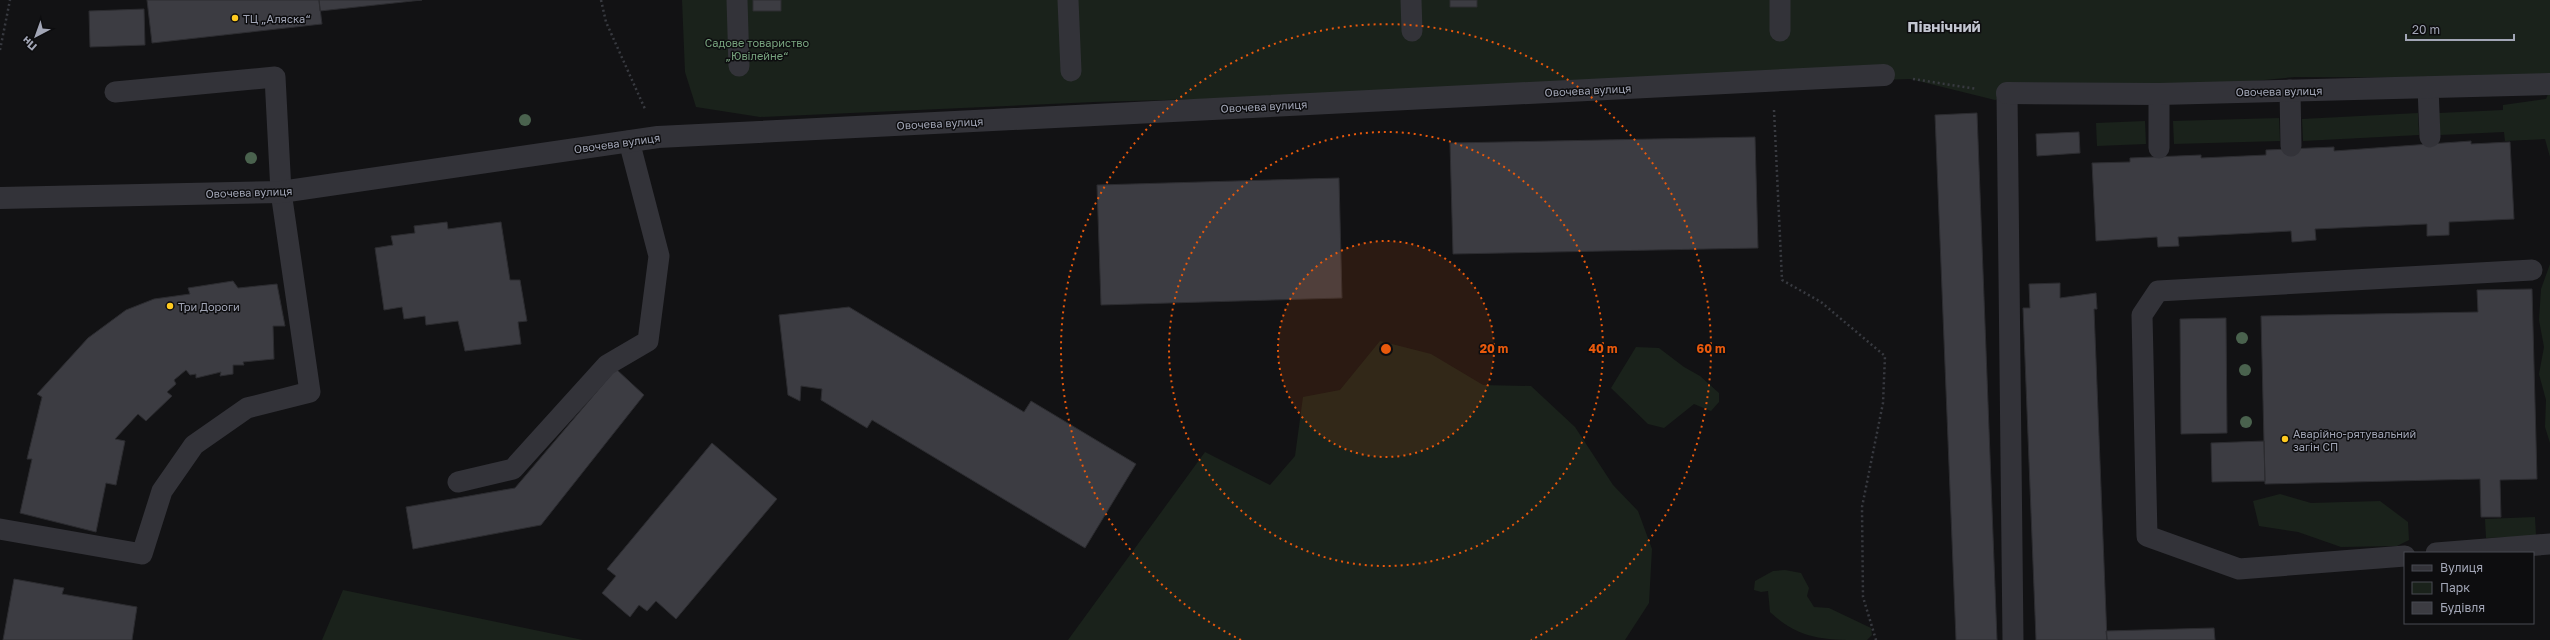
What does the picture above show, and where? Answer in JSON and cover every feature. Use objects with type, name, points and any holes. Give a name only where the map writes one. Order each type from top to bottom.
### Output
[{"type":"street","name":"Овочева вулиця","points":[[0,198],[282,192],[658,137],[1884,75]]},
{"type":"street","name":"Овочева вулиця","points":[[2007,93],[2159,94],[2550,84]]},
{"type":"lane","points":[[737,0],[739,66]]},
{"type":"lane","points":[[1068,0],[1071,71]]},
{"type":"lane","points":[[1411,0],[1412,31]]},
{"type":"lane","points":[[1780,0],[1780,30]]},
{"type":"lane","points":[[0,529],[142,554],[162,490],[194,444],[247,408],[310,392],[282,192],[275,77],[115,92]]},
{"type":"lane","points":[[2428,87],[2430,137]]},
{"type":"lane","points":[[2290,90],[2291,146]]},
{"type":"lane","points":[[2007,93],[2014,640]]},
{"type":"lane","points":[[2159,94],[2159,148]]},
{"type":"lane","points":[[458,482],[513,469],[607,365],[648,341],[659,256],[629,141]]},
{"type":"lane","points":[[2404,556],[2239,569],[2147,536],[2142,315],[2158,291],[2532,270]]},
{"type":"lane","points":[[2449,552],[2550,544]]},
{"type":"path","points":[[0,50],[10,0]]},
{"type":"path","points":[[601,0],[606,22],[658,137]]},
{"type":"path","points":[[1884,75],[2007,93]]},
{"type":"path","points":[[1773,80],[1782,280],[1821,302],[1885,356],[1883,403],[1862,507],[1863,597],[1876,640]]},
{"type":"green space","name":"Садове товариство „Ювілейне“","points":[[682,0],[2550,0],[2550,73],[2486,78],[2295,77],[2171,89],[2044,87],[1995,100],[1910,79],[1094,102],[760,117],[696,107],[685,72]]},
{"type":"green space","points":[[2550,89],[2550,157],[2545,139],[2505,141],[2504,132],[2440,135],[2439,113],[2503,110],[2503,105],[2546,99]]},
{"type":"green space","points":[[2418,113],[2419,135],[2303,141],[2302,119]]},
{"type":"green space","points":[[2279,118],[2280,141],[2174,144],[2173,121]]},
{"type":"green space","points":[[2145,121],[2146,144],[2097,146],[2096,123]]},
{"type":"green space","points":[[2550,264],[2550,443],[2545,427],[2546,400],[2539,374],[2544,347],[2539,320],[2541,289]]},
{"type":"green space","points":[[1380,341],[1431,354],[1483,385],[1531,386],[1575,427],[1613,485],[1638,511],[1652,549],[1649,603],[1625,640],[1068,640],[1205,452],[1270,485],[1295,456],[1303,397],[1340,390]]},
{"type":"green space","points":[[1636,347],[1659,348],[1684,367],[1700,376],[1719,393],[1719,402],[1711,411],[1694,404],[1664,428],[1648,424],[1611,388]]},
{"type":"green space","points":[[2280,494],[2311,503],[2380,501],[2408,522],[2409,540],[2397,546],[2341,547],[2298,532],[2259,526],[2253,501]]},
{"type":"green space","points":[[2535,517],[2536,536],[2486,538],[2485,519]]},
{"type":"green space","points":[[1785,570],[1801,573],[1809,588],[1807,596],[1814,607],[1829,608],[1871,628],[1872,635],[1867,640],[1826,639],[1803,633],[1781,621],[1770,612],[1768,591],[1761,592],[1754,590],[1755,581],[1773,571]]},
{"type":"green space","points":[[343,590],[583,640],[322,640]]},
{"type":"building","name":"ТЦ „Аляска“","points":[[147,0],[319,0],[322,24],[152,43]]},
{"type":"building","points":[[319,0],[422,0],[320,11]]},
{"type":"building","points":[[753,0],[781,0],[781,11],[753,11]]},
{"type":"building","points":[[1450,0],[1477,0],[1477,7],[1450,7]]},
{"type":"building","points":[[144,9],[145,45],[90,47],[89,11]]},
{"type":"building","points":[[1977,113],[1997,640],[1956,640],[1935,115]]},
{"type":"building","points":[[2079,132],[2080,153],[2037,156],[2036,134]]},
{"type":"building","points":[[1755,137],[1758,248],[1453,254],[1450,143]]},
{"type":"building","points":[[2471,141],[2471,144],[2510,142],[2514,219],[2449,222],[2449,235],[2427,236],[2427,224],[2315,229],[2316,240],[2292,242],[2291,231],[2178,237],[2179,246],[2158,247],[2157,237],[2096,241],[2092,163],[2130,162],[2130,158],[2201,155],[2201,158],[2266,155],[2266,150],[2334,147],[2334,151]]},
{"type":"building","points":[[1339,178],[1342,298],[1101,305],[1097,185]]},
{"type":"building","points":[[447,222],[448,229],[501,222],[510,280],[520,280],[527,321],[518,322],[521,344],[465,351],[458,321],[426,325],[425,316],[404,319],[402,307],[384,310],[375,248],[393,245],[391,236],[415,233],[414,226]]},
{"type":"building","points":[[233,281],[238,288],[277,284],[285,326],[273,326],[274,359],[243,362],[244,365],[233,365],[233,374],[220,376],[221,372],[196,378],[196,374],[190,375],[186,370],[174,380],[176,384],[167,392],[172,396],[146,421],[138,414],[115,439],[125,441],[116,485],[106,483],[96,532],[20,513],[32,459],[27,459],[42,397],[37,394],[88,338],[126,310],[154,299],[190,294],[188,288]]},
{"type":"building","points":[[2060,283],[2060,298],[2096,293],[2097,309],[2094,309],[2107,640],[2036,640],[2023,308],[2030,308],[2029,284]]},
{"type":"building","points":[[2532,289],[2537,479],[2500,480],[2501,517],[2481,517],[2480,479],[2265,484],[2261,316],[2478,312],[2477,290]]},
{"type":"building","points":[[849,307],[1024,412],[1031,401],[1136,464],[1085,548],[872,420],[867,428],[821,400],[822,389],[801,386],[800,401],[788,395],[779,315]]},
{"type":"building","points":[[2226,318],[2227,433],[2181,434],[2180,319]]},
{"type":"building","points":[[616,369],[644,395],[541,525],[413,549],[406,507],[515,488]]},
{"type":"building","points":[[2264,441],[2265,481],[2212,482],[2211,443]]},
{"type":"building","points":[[712,443],[777,499],[676,619],[656,601],[647,611],[639,605],[630,617],[602,593],[616,576],[607,569]]},
{"type":"building","points":[[14,579],[64,588],[62,594],[137,607],[132,640],[3,640]]},
{"type":"building","points":[[2214,628],[2215,640],[2107,640],[2106,631]]},
{"type":"place","name":"ТЦ „Аляска“","points":[[235,18]]},
{"type":"place","name":"Три Дороги","points":[[170,306]]},
{"type":"place","name":"Аварійно-рятувальний загін СП","points":[[2285,439]]},
{"type":"district","name":"Північний","points":[[1944,26]]}]
